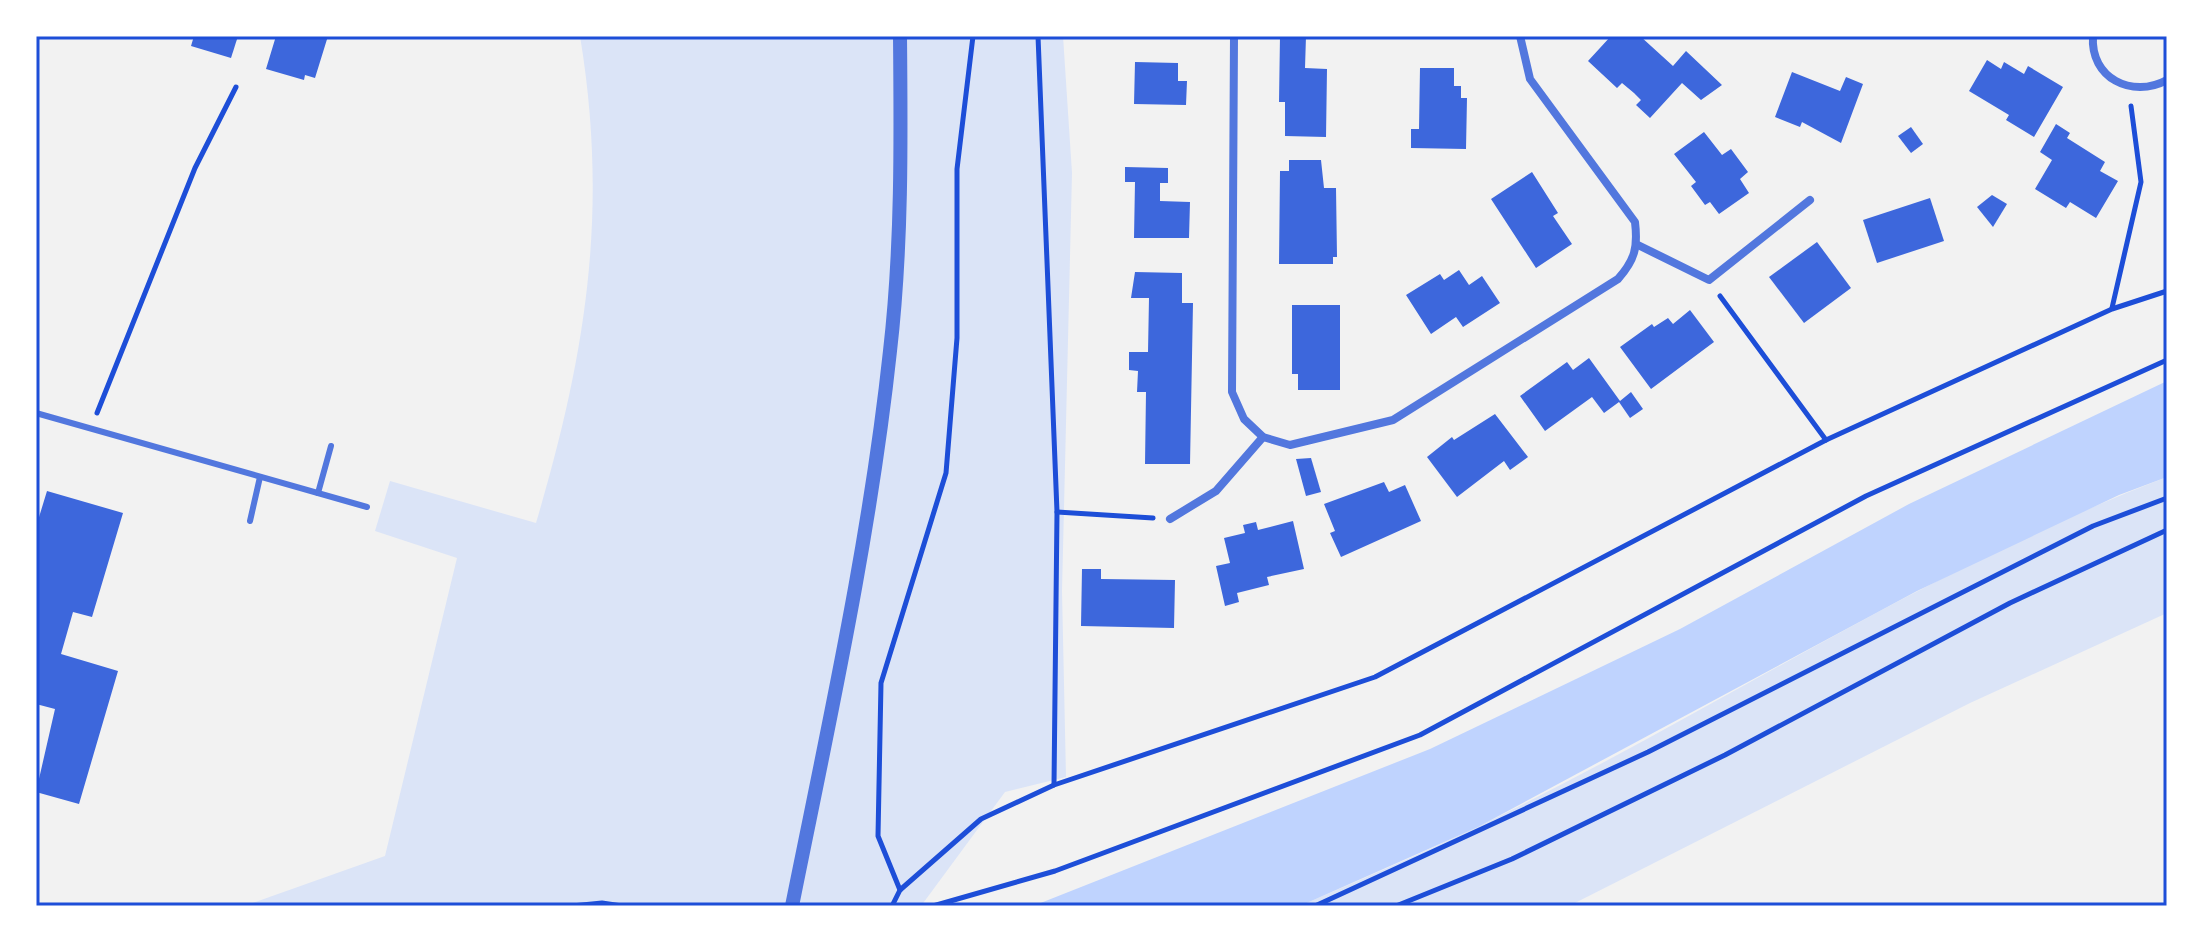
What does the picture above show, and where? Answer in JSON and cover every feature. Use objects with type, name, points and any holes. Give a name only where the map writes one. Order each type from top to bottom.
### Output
[{"type":"street","points":[[792,905],[862,552],[891,349],[901,151],[900,36]]},
{"type":"street","points":[[1234,36],[1232,392],[1244,419],[1263,437],[1290,445],[1393,420],[1618,279],[1632,264],[1638,245],[1635,222],[1530,79],[1520,36]]},
{"type":"street","points":[[2093,36],[2099,66],[2110,78],[2130,87],[2156,86],[2167,80]]},
{"type":"street","points":[[1638,245],[1709,280],[1810,200]]},
{"type":"street","points":[[1170,519],[1216,491],[1263,437]]},
{"type":"lane","points":[[36,413],[367,507]]},
{"type":"lane","points":[[318,493],[331,446]]},
{"type":"lane","points":[[250,521],[260,477]]},
{"type":"path","points":[[900,890],[878,836],[881,683],[946,473],[957,338],[957,169],[973,36]]},
{"type":"path","points":[[1038,36],[1057,512],[1054,785]]},
{"type":"path","points":[[91,428],[195,168],[236,87]]},
{"type":"path","points":[[2112,309],[2141,182],[2130,87]]},
{"type":"path","points":[[1709,280],[1826,440]]},
{"type":"path","points":[[892,906],[900,890],[981,819],[1054,785],[1375,677],[1826,440],[2112,309],[2167,291]]},
{"type":"path","points":[[933,906],[1055,871],[1420,735],[1866,496],[2167,360]]},
{"type":"path","points":[[1315,906],[1648,752],[2093,526],[2167,498]]},
{"type":"path","points":[[1057,512],[1170,519]]},
{"type":"path","points":[[1396,906],[1512,859],[1725,755],[2010,603],[2167,530]]},
{"type":"path","points":[[572,906],[622,906]]},
{"type":"shaded area","points":[[580,36],[1063,36],[1072,173],[1062,591],[1066,777],[1005,792],[921,906],[244,906],[385,856],[457,558],[375,531],[390,481],[536,523],[568,400],[588,282],[592,163]]},
{"type":"shaded area","points":[[2167,477],[2167,613],[1970,703],[1569,906],[1300,906],[1455,837],[1563,784],[1818,644],[1990,555],[2077,514]]},
{"type":"water","points":[[2167,381],[2167,477],[2119,495],[1917,591],[1478,827],[1300,906],[1033,906],[1430,749],[1680,629],[1909,504]]},
{"type":"building","points":[[194,36],[238,36],[231,58],[191,46]]},
{"type":"building","points":[[276,36],[328,36],[315,78],[305,75],[304,80],[266,69]]},
{"type":"building","points":[[1280,36],[1306,36],[1305,68],[1327,69],[1326,137],[1285,136],[1285,102],[1279,102]]},
{"type":"building","points":[[1611,36],[1640,36],[1673,66],[1686,51],[1722,85],[1701,100],[1682,83],[1650,118],[1636,105],[1641,100],[1634,93],[1622,83],[1617,88],[1588,61]]},
{"type":"building","points":[[1987,60],[2001,69],[2004,62],[2024,74],[2028,66],[2063,87],[2034,137],[2006,120],[2009,115],[1969,91]]},
{"type":"building","points":[[1135,62],[1178,63],[1178,81],[1187,81],[1186,105],[1134,104]]},
{"type":"building","points":[[1420,68],[1454,68],[1454,86],[1461,86],[1461,98],[1467,98],[1466,149],[1411,148],[1411,129],[1419,129]]},
{"type":"building","points":[[1792,72],[1840,91],[1846,77],[1863,84],[1841,143],[1802,122],[1800,127],[1775,117]]},
{"type":"building","points":[[2056,124],[2070,133],[2067,138],[2105,162],[2100,171],[2118,181],[2096,218],[2070,202],[2066,208],[2035,189],[2052,160],[2040,152]]},
{"type":"building","points":[[1911,127],[1923,144],[1911,153],[1898,136]]},
{"type":"building","points":[[1704,132],[1722,155],[1731,149],[1748,172],[1740,179],[1749,193],[1719,214],[1710,202],[1705,205],[1691,186],[1696,182],[1674,154]]},
{"type":"building","points":[[1289,160],[1321,160],[1324,188],[1336,188],[1337,257],[1333,257],[1333,264],[1279,264],[1280,171],[1289,171]]},
{"type":"building","points":[[1125,167],[1168,168],[1168,183],[1160,183],[1160,201],[1190,202],[1189,238],[1134,238],[1135,182],[1125,182]]},
{"type":"building","points":[[1532,172],[1558,213],[1553,216],[1572,244],[1536,268],[1491,199]]},
{"type":"building","points":[[1992,195],[2007,204],[1993,227],[1977,207]]},
{"type":"building","points":[[1930,198],[1944,241],[1877,263],[1863,220]]},
{"type":"building","points":[[1817,242],[1851,288],[1804,323],[1769,277]]},
{"type":"building","points":[[1459,270],[1469,285],[1482,276],[1500,303],[1463,327],[1456,317],[1431,334],[1406,295],[1440,274],[1444,280]]},
{"type":"building","points":[[1135,272],[1182,273],[1182,303],[1193,303],[1190,464],[1145,464],[1146,392],[1137,392],[1138,371],[1129,370],[1129,352],[1148,352],[1149,298],[1131,298]]},
{"type":"building","points":[[1292,305],[1340,305],[1340,390],[1298,390],[1298,374],[1292,374]]},
{"type":"building","points":[[1690,310],[1714,342],[1651,389],[1620,347],[1652,324],[1654,327],[1668,318],[1673,324]]},
{"type":"building","points":[[1589,358],[1620,401],[1631,392],[1643,409],[1630,418],[1619,402],[1604,413],[1592,397],[1545,431],[1520,396],[1567,362],[1573,370]]},
{"type":"building","points":[[1495,414],[1528,457],[1510,470],[1504,461],[1457,497],[1427,457],[1452,437],[1454,440]]},
{"type":"building","points":[[1311,458],[1321,492],[1306,496],[1296,459]]},
{"type":"building","points":[[1384,482],[1389,492],[1405,485],[1421,521],[1341,557],[1330,533],[1335,531],[1324,504]]},
{"type":"building","points":[[47,491],[123,513],[92,617],[73,612],[61,654],[118,671],[79,804],[36,792],[55,709],[36,704],[36,527]]},
{"type":"building","points":[[1293,521],[1304,569],[1267,577],[1269,585],[1237,593],[1239,602],[1225,606],[1216,566],[1230,563],[1224,538],[1245,533],[1243,525],[1256,522],[1258,530]]},
{"type":"building","points":[[1082,569],[1101,569],[1101,579],[1175,580],[1174,628],[1081,626]]}]
